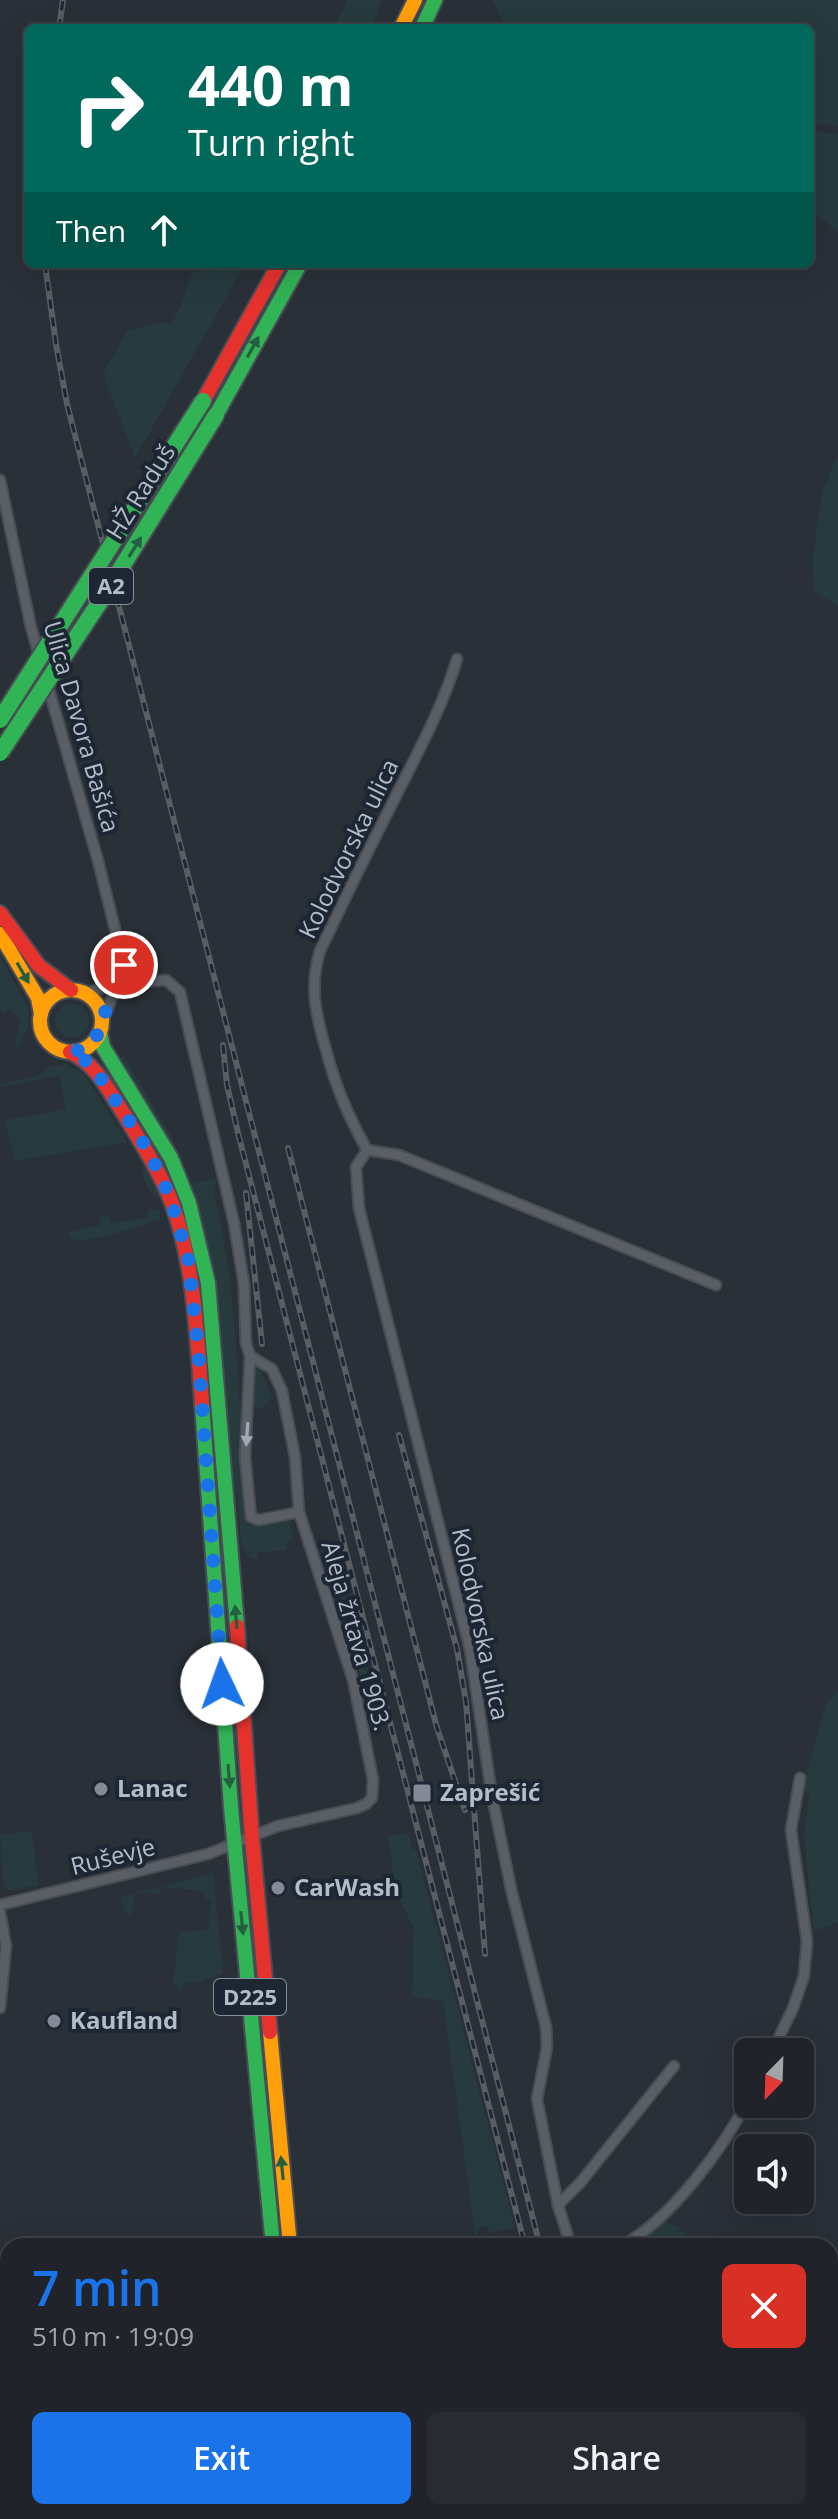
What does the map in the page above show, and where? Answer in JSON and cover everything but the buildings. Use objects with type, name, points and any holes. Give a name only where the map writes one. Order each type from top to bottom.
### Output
[{"type":"main road","points":[[423,24],[435,0]]},
{"type":"main road","name":"HŽ Raduš","points":[[0,720],[72,614],[203,401],[277,268]]},
{"type":"main road","name":"HŽ Raduš","points":[[0,753],[103,597],[216,415],[298,268]]},
{"type":"main road","name":"D225","points":[[0,913],[40,968],[52,979],[78,991],[99,1006],[103,1047],[171,1158],[189,1203],[208,1283],[243,1694],[252,1838],[289,2238]]},
{"type":"main road","name":"D225","points":[[0,934],[38,998],[44,1036],[55,1047],[91,1064],[141,1139],[161,1176],[188,1258],[199,1357],[235,1845],[272,2238]]},
{"type":"main road","points":[[41,1014],[55,994],[78,991]]},
{"type":"main road","points":[[70,1052],[88,1047],[101,1028]]},
{"type":"street","name":"Ulica Davora Bašića","points":[[0,480],[31,627],[98,861],[124,965],[101,1028]]},
{"type":"street","name":"Kolodvorska ulica","points":[[457,659],[425,742],[320,951],[313,973],[316,1023],[334,1083],[367,1150],[356,1167],[359,1208],[470,1649],[495,1809],[521,1933],[546,2027],[547,2047],[537,2099],[558,2205],[568,2238]]},
{"type":"street","points":[[78,991],[119,980],[166,980],[180,992],[234,1223],[244,1284],[246,1343],[250,1356],[245,1456],[251,1517],[259,1520],[299,1512]]},
{"type":"street","points":[[367,1150],[399,1155],[716,1285]]},
{"type":"street","name":"Aleja žrtava 1903.","points":[[235,1845],[278,1826],[362,1807],[373,1794],[373,1780],[353,1680],[299,1512],[295,1457],[277,1375],[250,1356]]},
{"type":"street","points":[[779,2038],[793,2008],[805,1964],[807,1941],[791,1830],[800,1778]]},
{"type":"street","name":"Ruševje","points":[[0,1905],[125,1876],[235,1845]]},
{"type":"street","points":[[0,1912],[6,1946],[0,2008]]},
{"type":"street","points":[[558,2205],[580,2183],[674,2066]]},
{"type":"street","points":[[635,2238],[652,2227],[668,2210],[739,2118]]},
{"type":"green space","points":[[348,0],[381,0],[373,24],[336,24]]},
{"type":"green space","points":[[492,0],[838,0],[838,126],[814,123],[814,24],[510,24],[503,21]]},
{"type":"green space","points":[[814,131],[838,134],[838,232],[814,212]]},
{"type":"green space","points":[[198,268],[243,268],[135,458],[103,374],[127,331],[156,323],[172,323],[190,277]]},
{"type":"green space","points":[[838,455],[838,606],[814,591],[813,558],[822,492]]},
{"type":"green space","points":[[0,956],[28,1007],[29,1025],[18,1048],[15,1042],[21,1021],[11,1010],[3,1013],[0,1008]]},
{"type":"green space","points":[[72,1004],[84,1009],[89,1021],[84,1033],[72,1038],[60,1033],[55,1021],[60,1009]]},
{"type":"green space","points":[[124,1056],[170,1133],[191,1184],[218,1178],[213,1190],[233,1313],[247,1522],[249,1525],[289,1521],[294,1538],[287,1540],[287,1550],[257,1553],[257,1560],[248,1556],[241,1545],[237,1496],[230,1465],[215,1287],[203,1231],[180,1164],[120,1058]]},
{"type":"green space","points":[[66,1064],[84,1074],[127,1142],[15,1161],[5,1120],[66,1109],[59,1076],[0,1087],[0,1084],[37,1076],[51,1066]]},
{"type":"green space","points":[[107,1064],[159,1146],[182,1202],[201,1270],[244,1800],[241,1801],[228,1680],[199,1284],[190,1245],[164,1169],[130,1108],[102,1067]]},
{"type":"green space","points":[[142,1160],[160,1196],[154,1196],[146,1184]]},
{"type":"green space","points":[[152,1208],[160,1211],[160,1220],[114,1234],[78,1240],[70,1238],[68,1232],[101,1225],[100,1217],[109,1216],[112,1223],[147,1218],[147,1212]]},
{"type":"green space","points":[[258,1366],[271,1395],[266,1406],[258,1410],[251,1401],[253,1367]]},
{"type":"green space","points":[[340,1563],[363,1654],[386,1718],[380,1721],[377,1708],[370,1709],[368,1703],[375,1700],[372,1689],[365,1691],[345,1624],[332,1564]]},
{"type":"green space","points":[[251,1619],[258,1694],[257,1699],[253,1696]]},
{"type":"green space","points":[[838,1691],[838,1922],[814,1931],[804,1837],[809,1793],[802,1790],[826,1704]]},
{"type":"green space","points":[[32,1831],[38,1885],[10,1891],[4,1886],[0,1835]]},
{"type":"green space","points":[[408,1833],[413,1850],[416,1850],[515,2228],[489,2233],[487,2226],[477,2228],[479,2238],[476,2238],[443,2001],[412,1997],[414,1928],[396,1894],[388,1836]]},
{"type":"green space","points":[[213,1873],[223,1973],[197,1983],[186,1981],[180,1989],[173,1985],[179,1932],[208,1930],[211,1900],[204,1899],[205,1891],[160,1887],[159,1893],[136,1893]]},
{"type":"green space","points":[[242,1880],[246,1880],[284,2230],[281,2230]]},
{"type":"green space","points":[[134,1893],[132,1915],[126,1914],[120,1897]]},
{"type":"green space","points":[[663,2221],[679,2228],[689,2237],[689,2238],[639,2238]]},
{"type":"railway","points":[[60,24],[63,0]]},
{"type":"railway","points":[[46,268],[67,404],[538,2238]]},
{"type":"railway","points":[[223,1045],[227,1085],[238,1133],[523,2238]]},
{"type":"railway","points":[[288,1148],[437,1728],[465,1810]]},
{"type":"railway","points":[[246,1193],[262,1344]]},
{"type":"railway","points":[[399,1435],[457,1649],[466,1702],[485,1954]]},
{"type":"traffic: fast","points":[[424,24],[435,0]]},
{"type":"traffic: fast","points":[[216,415],[298,268]]},
{"type":"traffic: fast","points":[[0,720],[203,401]]},
{"type":"traffic: fast","points":[[0,753],[103,597],[216,415]]},
{"type":"traffic: fast","points":[[100,1033],[103,1047],[171,1158],[189,1203],[208,1283],[237,1626]]},
{"type":"traffic: fast","points":[[202,1404],[231,1807],[272,2238]]},
{"type":"traffic: slow","points":[[403,24],[415,0]]},
{"type":"traffic: slow","points":[[0,934],[38,998],[41,1014]]},
{"type":"traffic: slow","points":[[71,990],[93,999],[102,1021],[93,1043],[71,1052],[49,1043],[40,1021],[49,999],[71,990]]},
{"type":"traffic: slow","points":[[270,2032],[289,2238]]},
{"type":"traffic: jam","points":[[203,401],[277,268]]},
{"type":"traffic: jam","points":[[0,913],[39,966],[71,990]]},
{"type":"traffic: jam","points":[[70,1052],[87,1063],[106,1085],[149,1156],[172,1203],[190,1277],[202,1404]]},
{"type":"traffic: jam","points":[[237,1626],[270,2032]]},
{"type":"place","name":"Lanac","points":[[101,1789]]},
{"type":"place","name":"Zaprešić","points":[[422,1793]]},
{"type":"place","name":"CarWash","points":[[278,1888]]},
{"type":"place","name":"Kaufland","points":[[54,2021]]},
{"type":"route","points":[[124,965],[122,977],[108,1003],[100,1033],[88,1047],[70,1052],[91,1064],[141,1139],[161,1176],[188,1258],[195,1301],[222,1684]]}]
